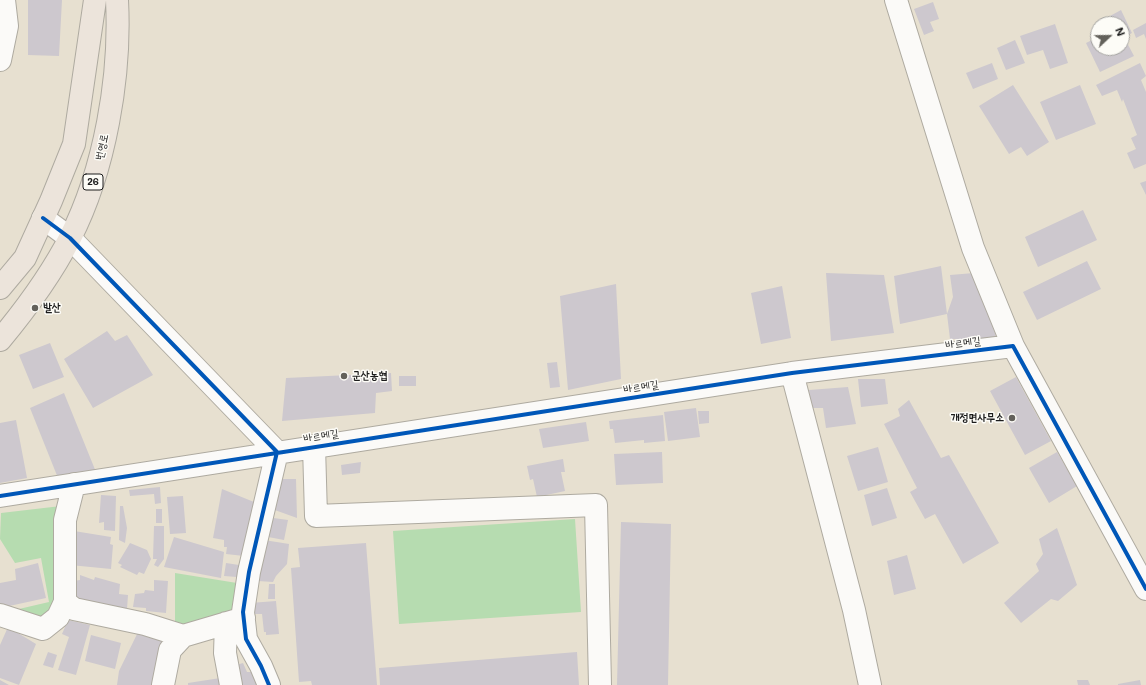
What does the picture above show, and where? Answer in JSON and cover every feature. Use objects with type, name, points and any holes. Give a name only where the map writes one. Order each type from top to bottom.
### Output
[{"type":"main road","points":[[0,288],[25,258],[74,144],[95,0]]},
{"type":"main road","name":"번영로","points":[[0,340],[49,274],[70,238],[97,173],[115,88],[117,0]]},
{"type":"street","points":[[0,60],[7,26],[4,0]]},
{"type":"street","points":[[896,0],[973,248],[1012,346],[1146,589]]},
{"type":"street","points":[[43,218],[70,238],[277,452],[249,572],[243,612],[235,621],[225,653],[231,685]]},
{"type":"street","name":"바르메길","points":[[0,496],[314,446],[792,373],[1012,346]]},
{"type":"street","points":[[792,373],[854,610],[870,685]]},
{"type":"street","points":[[314,446],[316,516],[596,505],[600,685]]},
{"type":"street","points":[[0,615],[43,629],[58,617],[65,602],[65,520],[74,484]]},
{"type":"street","points":[[65,602],[74,609],[145,624],[183,636]]},
{"type":"street","points":[[163,685],[170,650],[183,636],[235,621]]},
{"type":"street","points":[[235,621],[261,666],[269,685]]},
{"type":"green space","points":[[61,506],[58,605],[48,620],[6,612],[49,602],[41,558],[15,563],[0,539],[1,513]]},
{"type":"green space","points":[[575,519],[581,612],[399,624],[393,531]]},
{"type":"green space","points":[[175,573],[237,583],[234,609],[230,614],[216,620],[198,624],[175,624]]},
{"type":"building","points":[[28,0],[62,0],[59,56],[28,55]]},
{"type":"building","points":[[933,2],[939,19],[930,22],[934,31],[924,35],[914,9]]},
{"type":"building","points":[[1121,10],[1124,16],[1110,16]]},
{"type":"building","points":[[1146,23],[1146,39],[1144,34],[1136,38],[1133,30]]},
{"type":"building","points":[[1055,24],[1068,63],[1050,69],[1043,50],[1027,55],[1020,36]]},
{"type":"building","points":[[1015,40],[1025,63],[1006,70],[997,48]]},
{"type":"building","points":[[1090,41],[1090,51],[1086,43]]},
{"type":"building","points":[[1130,48],[1134,56],[1100,72],[1092,56],[1130,56]]},
{"type":"building","points":[[992,63],[998,79],[973,89],[966,73]]},
{"type":"building","points":[[1140,63],[1146,76],[1141,80],[1146,92],[1146,164],[1134,169],[1127,153],[1136,149],[1131,138],[1137,135],[1123,99],[1122,102],[1117,90],[1102,96],[1096,85]]},
{"type":"building","points":[[1013,85],[1049,142],[1027,156],[1021,147],[1009,154],[979,106]]},
{"type":"building","points":[[1080,85],[1096,124],[1056,140],[1040,102]]},
{"type":"building","points":[[1146,181],[1146,195],[1140,183]]},
{"type":"building","points":[[1083,210],[1097,240],[1038,267],[1025,237]]},
{"type":"building","points":[[1087,261],[1101,289],[1037,320],[1023,292]]},
{"type":"building","points":[[941,266],[947,314],[900,324],[894,276]]},
{"type":"building","points":[[826,273],[884,275],[894,333],[831,341]]},
{"type":"building","points":[[974,273],[997,339],[950,339],[947,314],[953,297],[950,275]]},
{"type":"building","points":[[616,284],[621,379],[568,390],[560,296]]},
{"type":"building","points":[[782,286],[791,338],[761,344],[751,293]]},
{"type":"building","points":[[107,331],[115,341],[127,335],[153,375],[93,408],[64,359]]},
{"type":"building","points":[[50,343],[64,377],[33,389],[19,355]]},
{"type":"building","points":[[557,362],[560,387],[550,388],[547,363]]},
{"type":"building","points":[[391,373],[392,391],[376,393],[375,413],[282,421],[286,378]]},
{"type":"building","points":[[399,376],[416,376],[416,386],[399,386]]},
{"type":"building","points":[[1016,377],[1051,441],[1025,455],[990,391]]},
{"type":"building","points":[[858,379],[885,379],[888,404],[861,407]]},
{"type":"building","points":[[848,387],[856,424],[826,428],[823,408],[810,408],[809,390]]},
{"type":"building","points":[[64,393],[96,472],[58,478],[30,408]]},
{"type":"building","points":[[909,400],[941,458],[949,455],[999,543],[963,564],[935,514],[925,519],[910,492],[917,488],[884,424],[900,416],[898,409]]},
{"type":"building","points":[[696,408],[700,437],[668,441],[664,412]]},
{"type":"building","points":[[698,411],[709,411],[709,423],[699,424]]},
{"type":"building","points":[[663,415],[665,441],[644,443],[644,440],[615,443],[613,429],[610,429],[609,421]]},
{"type":"building","points":[[16,420],[27,478],[0,483],[0,423]]},
{"type":"building","points":[[586,422],[589,441],[543,448],[539,429]]},
{"type":"building","points":[[878,447],[888,482],[858,491],[847,456]]},
{"type":"building","points":[[662,452],[663,483],[616,485],[614,454]]},
{"type":"building","points":[[1057,452],[1077,486],[1049,503],[1029,468]]},
{"type":"building","points":[[563,459],[565,472],[561,472],[565,491],[537,497],[533,479],[530,480],[527,466]]},
{"type":"building","points":[[361,462],[360,473],[342,475],[341,465]]},
{"type":"building","points":[[281,479],[296,479],[297,518],[272,509]]},
{"type":"building","points":[[160,487],[161,503],[155,504],[154,494],[130,496],[129,490]]},
{"type":"building","points":[[887,488],[897,518],[872,526],[864,495]]},
{"type":"building","points":[[222,489],[254,502],[253,506],[255,506],[244,556],[226,554],[227,547],[224,547],[224,540],[213,538]]},
{"type":"building","points":[[101,495],[116,496],[115,531],[104,530],[104,522],[99,523]]},
{"type":"building","points":[[183,496],[186,533],[170,534],[167,497]]},
{"type":"building","points":[[120,506],[123,506],[127,528],[125,543],[119,540]]},
{"type":"building","points":[[156,509],[162,509],[162,523],[156,523]]},
{"type":"building","points":[[266,517],[288,520],[284,540],[263,536]]},
{"type":"building","points":[[621,522],[671,524],[668,685],[617,685]]},
{"type":"building","points":[[154,526],[164,526],[164,559],[158,567],[154,565],[157,559],[153,559]]},
{"type":"building","points":[[1057,528],[1077,585],[1058,601],[1051,599],[1021,623],[1004,603],[1039,571],[1036,564],[1043,554],[1039,539]]},
{"type":"building","points":[[74,531],[111,537],[110,544],[113,545],[111,569],[70,565]]},
{"type":"building","points":[[174,537],[224,552],[221,578],[164,567]]},
{"type":"building","points":[[264,540],[289,544],[287,564],[276,576],[273,582],[258,581]]},
{"type":"building","points":[[130,543],[147,550],[151,559],[144,574],[139,572],[137,575],[120,567],[122,565],[118,563]]},
{"type":"building","points":[[366,543],[377,685],[312,685],[311,681],[299,682],[291,568],[300,567],[298,548]]},
{"type":"building","points":[[907,555],[916,589],[894,595],[887,561]]},
{"type":"building","points":[[38,563],[46,598],[0,608],[0,583],[16,580],[15,569]]},
{"type":"building","points":[[226,563],[239,565],[237,577],[224,576]]},
{"type":"building","points":[[80,575],[94,580],[95,577],[120,584],[119,594],[128,595],[127,609],[117,610],[76,599],[73,581],[80,580]]},
{"type":"building","points":[[154,580],[168,581],[166,613],[146,611],[146,608],[133,607],[135,594],[144,593],[145,590],[154,591]]},
{"type":"building","points":[[269,584],[275,584],[275,599],[268,599]]},
{"type":"building","points":[[276,601],[279,634],[266,635],[266,632],[264,632],[262,614],[250,614],[250,603]]},
{"type":"building","points":[[68,620],[90,625],[76,675],[58,670],[69,637],[62,634]]},
{"type":"building","points":[[8,627],[36,644],[19,685],[0,678],[0,645]]},
{"type":"building","points":[[140,628],[164,638],[154,685],[117,685],[119,671]]},
{"type":"building","points":[[91,635],[121,643],[115,669],[85,661]]},
{"type":"building","points":[[48,652],[57,655],[53,668],[43,665]]},
{"type":"building","points":[[577,652],[579,685],[380,685],[379,668]]},
{"type":"building","points":[[243,663],[247,672],[252,672],[259,685],[235,685],[233,666]]},
{"type":"building","points":[[227,677],[227,685],[188,685],[188,683]]},
{"type":"building","points":[[0,680],[9,685],[0,685]]},
{"type":"building","points":[[1077,680],[1088,680],[1090,685],[1078,685]]},
{"type":"building","points":[[1140,680],[1141,685],[1118,685],[1118,684]]},
{"type":"cycle path","points":[[43,218],[70,238],[277,452],[249,572],[243,612],[246,639],[261,666],[269,685]]},
{"type":"cycle path","points":[[0,496],[792,373],[1013,346],[1146,589]]},
{"type":"place","name":"발산","points":[[35,308]]},
{"type":"place","name":"군산농협","points":[[344,376]]},
{"type":"place","name":"개정면사무소","points":[[1012,418]]}]
